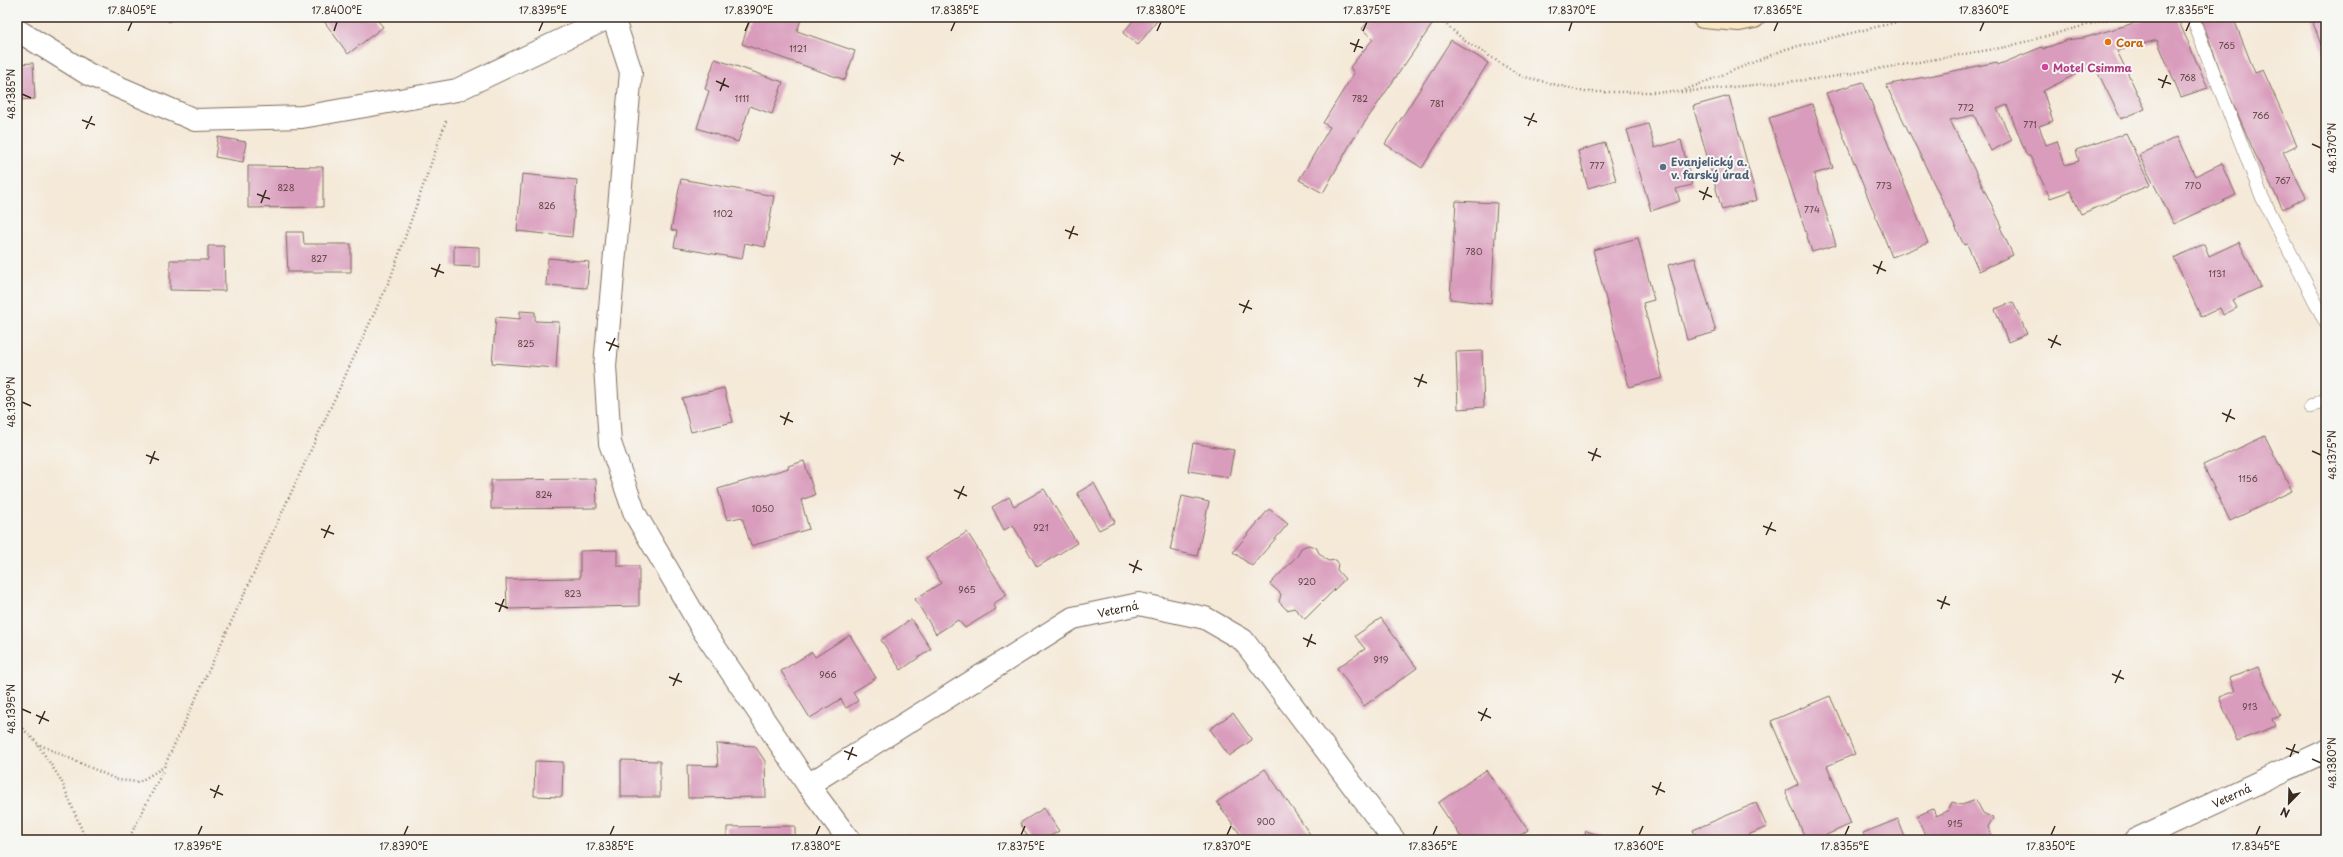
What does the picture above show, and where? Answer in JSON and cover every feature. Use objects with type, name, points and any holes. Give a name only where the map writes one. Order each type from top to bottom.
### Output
[{"type":"street","points":[[17,30],[88,74],[195,120],[302,117],[458,90],[611,17],[631,72],[604,366],[610,443],[635,514],[703,630],[808,785],[849,840]]},
{"type":"street","points":[[1703,17],[1739,20],[1754,17]]},
{"type":"street","name":"Veterná","points":[[808,785],[1073,618],[1139,604],[1205,618],[1244,640],[1394,840]]},
{"type":"street","name":"Veterná","points":[[2135,840],[2326,751]]},
{"type":"lane","points":[[2192,17],[2262,196],[2326,323]]},
{"type":"lane","points":[[2310,407],[2326,399]]},
{"type":"path","points":[[1438,17],[1465,41],[1521,76],[1585,92],[1681,92],[1825,78],[1998,49],[2116,17]]},
{"type":"path","points":[[1681,92],[1786,49],[1916,17]]},
{"type":"path","points":[[128,840],[164,767],[390,277],[458,90]]},
{"type":"path","points":[[17,723],[38,744],[61,780],[86,840]]},
{"type":"path","points":[[38,744],[118,780],[139,782],[164,767]]},
{"type":"building","points":[[165,17],[176,17],[169,22]]},
{"type":"building","points":[[321,17],[375,17],[383,27],[348,54]]},
{"type":"building","points":[[751,17],[802,17],[797,31],[855,51],[845,80],[742,44]]},
{"type":"building","points":[[1136,17],[1160,17],[1138,45],[1123,33]]},
{"type":"building","points":[[1372,17],[1433,17],[1436,19],[1352,141],[1323,193],[1299,180],[1330,127],[1323,123],[1354,73],[1350,67],[1373,39],[1362,29]]},
{"type":"building","points":[[2154,17],[2177,17],[2208,88],[2181,97],[2157,40],[2117,51],[2145,109],[2121,119],[2094,65],[2043,91],[2053,121],[2039,126],[2046,145],[2057,141],[2065,165],[2079,161],[2076,150],[2126,133],[2150,185],[2081,214],[2070,191],[2050,198],[2030,156],[2027,156],[2007,105],[1997,109],[2012,140],[1991,151],[1974,115],[1950,120],[2002,226],[2000,227],[2013,255],[1979,271],[1967,244],[1964,245],[1886,85],[1997,62],[1998,65],[2042,47],[2043,49],[2067,40],[2084,38]]},
{"type":"building","points":[[2201,17],[2233,17],[2255,73],[2263,70],[2297,145],[2283,152],[2306,197],[2283,209],[2259,163],[2225,85]]},
{"type":"building","points":[[2311,17],[2326,17],[2326,59]]},
{"type":"building","points":[[1451,40],[1488,63],[1422,168],[1385,144]]},
{"type":"building","points":[[715,59],[783,82],[772,114],[750,106],[738,142],[697,128],[709,91],[705,89]]},
{"type":"building","points":[[33,63],[35,99],[17,100],[17,64]]},
{"type":"building","points":[[1863,82],[1928,243],[1892,257],[1826,93]]},
{"type":"building","points":[[1729,96],[1757,200],[1722,210],[1693,106]]},
{"type":"building","points":[[1812,104],[1833,168],[1814,174],[1836,245],[1812,252],[1769,118]]},
{"type":"building","name":"Evanjelický a. v. farský úrad","points":[[1648,124],[1655,148],[1681,140],[1692,185],[1676,189],[1680,201],[1651,211],[1627,130]]},
{"type":"building","points":[[218,137],[246,142],[243,162],[215,157]]},
{"type":"building","points":[[2177,137],[2195,176],[2222,163],[2236,195],[2174,224],[2139,155]]},
{"type":"building","points":[[1605,143],[1616,180],[1588,188],[1578,151]]},
{"type":"building","points":[[248,166],[323,167],[323,207],[248,208]]},
{"type":"building","points":[[522,174],[577,180],[572,237],[517,231]]},
{"type":"building","points":[[681,179],[774,196],[765,247],[745,243],[742,259],[674,247],[677,231],[671,230]]},
{"type":"building","points":[[1456,201],[1497,203],[1491,304],[1450,299]]},
{"type":"building","points":[[286,232],[303,232],[304,244],[351,244],[351,272],[288,272]]},
{"type":"building","points":[[1638,238],[1654,300],[1643,303],[1663,378],[1629,387],[1593,250]]},
{"type":"building","points":[[2239,242],[2261,287],[2233,300],[2237,308],[2223,315],[2220,308],[2201,317],[2174,258],[2204,244],[2209,256]]},
{"type":"building","points":[[208,246],[224,246],[225,291],[170,290],[170,260],[208,260]]},
{"type":"building","points":[[454,246],[479,247],[479,267],[454,266]]},
{"type":"building","points":[[548,258],[589,262],[587,288],[546,285]]},
{"type":"building","points":[[1695,258],[1716,332],[1687,340],[1668,265]]},
{"type":"building","points":[[2013,302],[2027,334],[2008,342],[1995,309]]},
{"type":"building","points":[[520,311],[535,312],[535,321],[559,322],[556,368],[492,363],[496,317],[520,319]]},
{"type":"building","points":[[1482,351],[1484,407],[1458,409],[1456,352]]},
{"type":"building","points":[[724,388],[733,422],[691,432],[682,398]]},
{"type":"building","points":[[2265,436],[2292,491],[2230,521],[2203,465]]},
{"type":"building","points":[[1193,443],[1234,450],[1229,477],[1188,471]]},
{"type":"building","points":[[804,461],[815,495],[801,500],[809,529],[751,546],[742,517],[727,520],[718,489],[789,468],[788,466]]},
{"type":"building","points":[[596,479],[597,508],[491,509],[491,480]]},
{"type":"building","points":[[1094,483],[1115,522],[1099,530],[1077,493]]},
{"type":"building","points":[[1044,489],[1077,543],[1037,567],[1013,525],[1004,530],[992,507],[1009,497],[1014,506]]},
{"type":"building","points":[[1182,496],[1209,502],[1197,556],[1170,550]]},
{"type":"building","points":[[1269,509],[1288,524],[1252,566],[1233,552]]},
{"type":"building","points":[[967,532],[1007,595],[993,604],[996,609],[965,628],[958,620],[936,634],[915,599],[941,583],[926,558]]},
{"type":"building","points":[[1308,545],[1316,547],[1319,553],[1328,561],[1336,560],[1338,563],[1337,570],[1345,579],[1305,619],[1294,608],[1287,610],[1279,602],[1281,594],[1270,584],[1298,555],[1301,548]]},
{"type":"building","points":[[617,550],[617,566],[639,566],[639,606],[507,609],[506,579],[580,578],[580,551]]},
{"type":"building","points":[[1381,618],[1417,668],[1364,706],[1337,668],[1365,649],[1355,636]]},
{"type":"building","points":[[911,619],[931,649],[901,670],[881,640]]},
{"type":"building","points":[[850,635],[876,678],[853,692],[858,701],[846,708],[841,699],[810,718],[781,671],[812,652],[815,657]]},
{"type":"building","points":[[2258,667],[2280,716],[2273,719],[2276,726],[2237,741],[2219,697],[2235,691],[2230,678]]},
{"type":"building","points":[[1830,696],[1855,754],[1827,766],[1851,824],[1815,840],[1806,840],[1785,791],[1798,784],[1771,721]]},
{"type":"building","points":[[1233,713],[1252,740],[1229,756],[1210,729]]},
{"type":"building","points":[[716,744],[755,746],[765,761],[766,797],[688,798],[687,765],[718,766]]},
{"type":"building","points":[[621,760],[660,761],[660,797],[621,797]]},
{"type":"building","points":[[535,761],[563,762],[562,797],[534,796]]},
{"type":"building","points":[[1265,769],[1314,840],[1244,840],[1217,802]]},
{"type":"building","points":[[1486,770],[1528,830],[1513,840],[1463,840],[1438,803]]},
{"type":"building","points":[[1976,800],[1983,813],[1993,818],[1988,827],[1994,840],[1927,840],[1917,816],[1933,809],[1936,816],[1948,811],[1952,802],[1962,805]]},
{"type":"building","points":[[1756,803],[1767,827],[1736,840],[1697,840],[1693,830]]},
{"type":"building","points":[[1044,808],[1059,831],[1044,840],[1030,840],[1020,823]]},
{"type":"building","points":[[1898,819],[1906,840],[1866,840],[1863,833]]},
{"type":"building","points":[[795,826],[795,840],[727,840],[727,827]]},
{"type":"building","points":[[1586,831],[1615,840],[1583,840]]},
{"type":"building","points":[[910,834],[914,840],[902,840]]},
{"type":"building","points":[[2263,835],[2265,840],[2252,840]]},
{"type":"place","name":"Cora","points":[[2108,42]]},
{"type":"place","name":"Motel Csimma","points":[[2045,67]]},
{"type":"place","name":"Evanjelický a. v. farský úrad","points":[[1663,167]]}]
